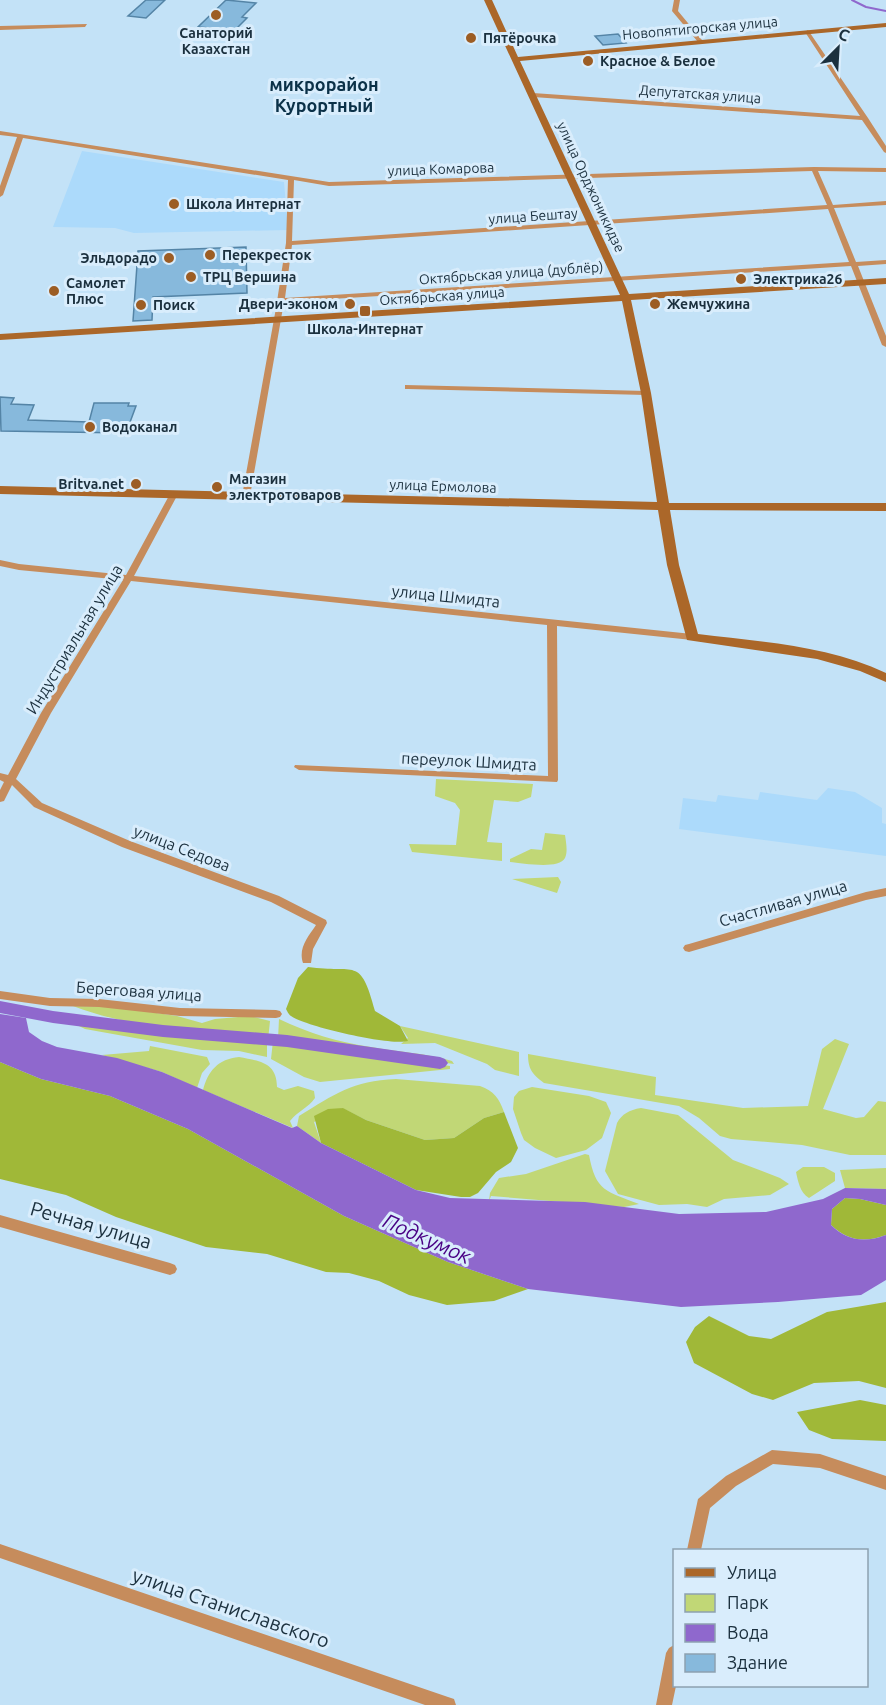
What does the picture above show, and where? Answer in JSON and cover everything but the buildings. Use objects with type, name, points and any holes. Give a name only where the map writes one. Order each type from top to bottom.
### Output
[{"type":"street","name":"улица Орджоникидзе","points":[[488,0],[626,298],[646,393],[673,565],[692,637]]},
{"type":"street","points":[[677,0],[675,11],[700,42]]},
{"type":"street","points":[[0,28],[85,25]]},
{"type":"street","name":"Новопятигорская улица","points":[[518,61],[886,27]]},
{"type":"street","name":"Новопятигорская улица","points":[[605,53],[700,42],[809,34]]},
{"type":"street","points":[[809,34],[886,151]]},
{"type":"street","name":"Депутатская улица","points":[[533,95],[865,118]]},
{"type":"street","name":"улица Комарова","points":[[0,133],[329,184],[814,169],[886,170]]},
{"type":"street","points":[[0,195],[20,137]]},
{"type":"street","points":[[814,169],[831,205],[886,345]]},
{"type":"street","points":[[246,496],[281,300],[289,243],[291,179]]},
{"type":"street","name":"улица Бештау","points":[[289,243],[593,225],[831,205],[886,203]]},
{"type":"street","name":"Октябрьская улица (дублёр)","points":[[281,300],[886,262]]},
{"type":"street","name":"Октябрьская улица","points":[[0,337],[886,281]]},
{"type":"street","points":[[408,387],[646,393]]},
{"type":"street","name":"улица Ермолова","points":[[0,490],[664,506],[886,507]]},
{"type":"street","name":"Индустриальная улица","points":[[0,799],[5,777],[128,579],[174,494]]},
{"type":"street","name":"улица Шмидта","points":[[0,562],[19,567],[128,579],[692,637],[828,658],[856,665],[886,678]]},
{"type":"street","name":"переулок Шмидта","points":[[299,767],[552,780],[552,623]]},
{"type":"street","name":"улица Седова","points":[[5,777],[38,805],[126,844],[275,899],[322,922],[308,949],[307,960]]},
{"type":"street","name":"Счастливая улица","points":[[689,948],[886,892]]},
{"type":"street","name":"Береговая улица","points":[[0,995],[50,1002],[99,1003],[180,1012],[276,1014]]},
{"type":"street","name":"Речная улица","points":[[0,1221],[171,1269]]},
{"type":"street","points":[[694,1549],[703,1504],[731,1481],[772,1457],[820,1461],[886,1483]]},
{"type":"street","name":"улица Станиславского","points":[[0,1551],[448,1705]]},
{"type":"street","points":[[664,1705],[673,1662]]},
{"type":"shaded area","name":"Школа Интернат","points":[[82,151],[284,182],[288,230],[134,233],[115,228],[53,227]]},
{"type":"shaded area","points":[[828,788],[855,792],[882,808],[882,823],[886,824],[886,856],[679,829],[683,798],[716,802],[718,795],[758,800],[760,792],[817,800]]},
{"type":"green space","points":[[436,779],[533,784],[531,797],[518,802],[494,800],[487,842],[502,843],[502,861],[412,852],[409,844],[456,845],[460,810],[455,803],[435,796]]},
{"type":"green space","points":[[545,833],[565,835],[566,853],[561,862],[540,865],[510,862],[510,859],[531,849],[542,850]]},
{"type":"green space","points":[[558,877],[561,882],[557,893],[512,879]]},
{"type":"green space","points":[[308,967],[346,969],[360,974],[370,993],[375,1011],[400,1026],[408,1041],[385,1041],[349,1034],[314,1025],[290,1015],[286,1009],[298,978]]},
{"type":"green space","points":[[73,1006],[115,1007],[177,1016],[202,1023],[215,1019],[250,1016],[270,1021],[268,1040],[144,1025]]},
{"type":"green space","points":[[279,1019],[335,1040],[432,1056],[452,1061],[454,1064],[278,1039]]},
{"type":"green space","points":[[67,1020],[267,1044],[267,1057],[239,1051],[202,1050],[85,1029]]},
{"type":"green space","points":[[400,1026],[519,1052],[519,1076],[495,1070],[487,1064],[435,1043],[401,1044],[408,1038]]},
{"type":"green space","points":[[835,1039],[849,1044],[823,1109],[856,1118],[864,1117],[878,1101],[886,1102],[886,1155],[850,1155],[802,1145],[731,1139],[720,1136],[699,1118],[679,1106],[544,1083],[532,1071],[528,1059],[528,1054],[656,1077],[655,1095],[743,1108],[808,1106],[822,1049]]},
{"type":"green space","points":[[273,1041],[450,1066],[450,1069],[320,1082],[304,1077],[271,1059]]},
{"type":"green space","points":[[150,1046],[207,1057],[210,1064],[202,1073],[197,1088],[162,1072],[102,1055],[149,1051]]},
{"type":"green space","points":[[239,1057],[266,1064],[274,1072],[277,1087],[284,1090],[298,1086],[314,1091],[315,1098],[290,1121],[293,1128],[203,1090],[215,1067],[225,1060]]},
{"type":"green space","points":[[0,1062],[41,1079],[110,1096],[188,1129],[344,1216],[448,1262],[528,1289],[494,1301],[447,1305],[409,1295],[379,1281],[349,1273],[326,1272],[267,1254],[206,1247],[116,1217],[66,1195],[0,1179]]},
{"type":"green space","points":[[396,1079],[480,1086],[495,1096],[504,1112],[484,1118],[454,1138],[425,1140],[366,1120],[342,1108],[314,1122],[321,1143],[297,1126],[299,1116],[344,1090],[381,1080]]},
{"type":"green space","points":[[532,1087],[589,1096],[606,1102],[611,1113],[602,1138],[586,1150],[556,1158],[524,1140],[513,1109],[514,1097],[519,1091]]},
{"type":"green space","points":[[343,1108],[366,1120],[425,1140],[454,1138],[484,1118],[504,1112],[518,1148],[511,1162],[496,1172],[478,1193],[470,1197],[416,1190],[321,1143],[314,1116],[328,1109]]},
{"type":"green space","points":[[641,1108],[678,1115],[733,1160],[780,1178],[789,1184],[770,1195],[724,1199],[707,1207],[687,1204],[659,1205],[618,1194],[605,1171],[617,1123],[626,1113]]},
{"type":"green space","points":[[585,1154],[589,1155],[595,1176],[604,1188],[639,1204],[624,1207],[491,1196],[489,1201],[490,1193],[499,1178],[526,1174]]},
{"type":"green space","points":[[803,1167],[824,1167],[835,1173],[835,1181],[809,1198],[801,1190],[796,1172]]},
{"type":"green space","points":[[886,1168],[886,1189],[845,1188],[840,1170]]},
{"type":"green space","points":[[845,1198],[886,1205],[886,1235],[871,1239],[857,1239],[831,1225],[832,1209]]},
{"type":"green space","points":[[886,1302],[886,1388],[859,1381],[814,1383],[773,1400],[752,1394],[694,1363],[686,1342],[695,1327],[709,1316],[749,1336],[771,1339],[827,1312]]},
{"type":"green space","points":[[860,1400],[886,1405],[886,1441],[832,1439],[809,1430],[797,1412]]},
{"type":"water","name":"Подкумок","points":[[0,1014],[26,1018],[29,1032],[42,1041],[57,1047],[117,1058],[162,1072],[292,1128],[297,1126],[321,1143],[416,1190],[450,1198],[585,1202],[679,1214],[766,1212],[823,1199],[845,1188],[886,1189],[886,1205],[845,1198],[832,1209],[831,1225],[843,1234],[857,1239],[864,1240],[886,1235],[886,1280],[861,1295],[681,1307],[528,1289],[448,1262],[344,1216],[188,1129],[110,1096],[41,1079],[0,1062]]},
{"type":"waterway","points":[[852,0],[866,7],[886,11]]},
{"type":"waterway","points":[[0,1007],[53,1017],[163,1031],[287,1041],[440,1063]]},
{"type":"place","name":"Санаторий Казахстан","points":[[216,15]]},
{"type":"place","name":"Пятёрочка","points":[[471,38]]},
{"type":"place","name":"Красное & Белое","points":[[588,61]]},
{"type":"place","name":"Школа Интернат","points":[[174,204]]},
{"type":"place","name":"Перекресток","points":[[210,255]]},
{"type":"place","name":"Эльдорадо","points":[[169,258]]},
{"type":"place","name":"ТРЦ Вершина","points":[[191,277]]},
{"type":"place","name":"Электрика26","points":[[741,279]]},
{"type":"place","name":"Самолет Плюс","points":[[54,291]]},
{"type":"place","name":"Двери-эконом","points":[[350,304]]},
{"type":"place","name":"Жемчужина","points":[[655,304]]},
{"type":"place","name":"Поиск","points":[[141,305]]},
{"type":"place","name":"Школа-Интернат","points":[[365,311]]},
{"type":"place","name":"Водоканал","points":[[90,427]]},
{"type":"place","name":"Britva.net","points":[[136,484]]},
{"type":"place","name":"Магазин электротоваров","points":[[217,487]]},
{"type":"district","name":"микрорайон Курортный","points":[[324,95]]}]
